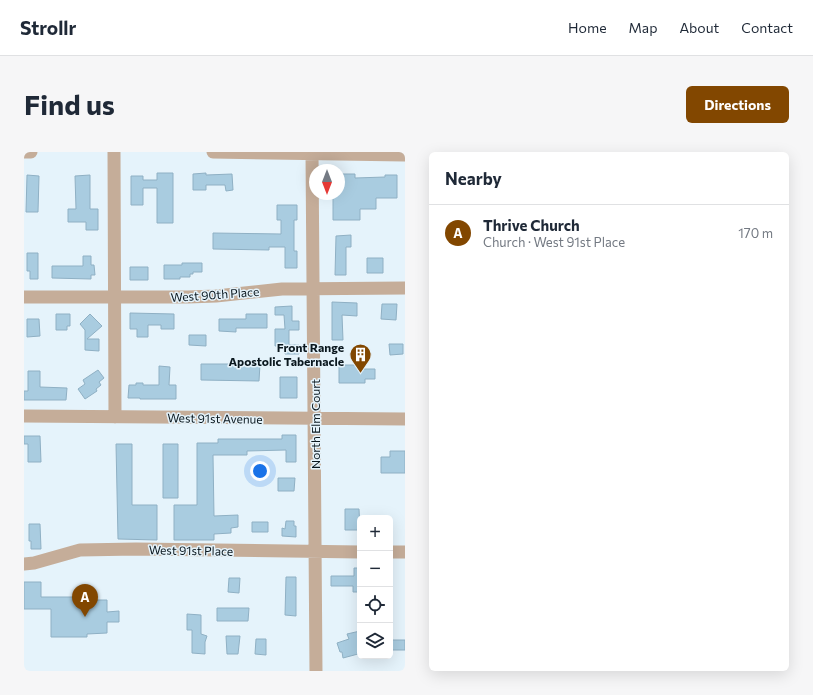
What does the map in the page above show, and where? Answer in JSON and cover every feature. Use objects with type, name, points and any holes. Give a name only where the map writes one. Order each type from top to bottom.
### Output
[{"type":"street","points":[[24,152],[31,152]]},
{"type":"street","points":[[114,152],[115,417]]},
{"type":"street","points":[[213,152],[405,155]]},
{"type":"street","name":"North Elm Court","points":[[312,154],[316,671]]},
{"type":"street","name":"West 90th Place","points":[[24,297],[188,297],[216,296],[282,289],[405,288]]},
{"type":"street","name":"West 91st Avenue","points":[[24,416],[405,420]]},
{"type":"street","name":"West 91st Place","points":[[24,564],[34,564],[80,550],[136,549],[357,552]]},
{"type":"street","points":[[393,552],[405,552]]},
{"type":"building","points":[[157,173],[173,173],[173,223],[157,223],[157,188],[143,188],[143,205],[131,205],[131,176],[143,176],[143,180],[157,180]]},
{"type":"building","points":[[206,173],[206,175],[232,174],[233,190],[226,191],[225,185],[206,185],[206,190],[193,190],[193,174]]},
{"type":"building","points":[[345,174],[355,174],[355,178],[397,175],[397,198],[376,198],[376,209],[360,209],[360,220],[333,220],[333,200],[345,200]]},
{"type":"building","points":[[27,175],[39,176],[38,212],[26,212]]},
{"type":"building","points":[[90,175],[90,209],[98,209],[98,230],[86,230],[86,222],[68,222],[68,209],[76,209],[75,176]]},
{"type":"building","points":[[277,205],[297,205],[297,220],[294,220],[294,251],[297,251],[297,268],[285,268],[285,247],[269,247],[269,250],[213,249],[213,233],[281,234],[281,220],[277,220]]},
{"type":"building","points":[[351,235],[351,247],[346,247],[346,275],[335,275],[336,236]]},
{"type":"building","points":[[27,253],[38,253],[38,279],[30,279],[30,271],[27,271]]},
{"type":"building","points":[[83,256],[91,256],[91,265],[94,265],[95,275],[91,275],[91,279],[52,278],[52,266],[83,266]]},
{"type":"building","points":[[367,258],[383,258],[383,273],[367,273]]},
{"type":"building","points":[[182,263],[202,263],[202,272],[193,272],[193,274],[190,274],[190,277],[180,277],[180,279],[164,279],[164,265],[182,265]]},
{"type":"building","points":[[130,267],[148,267],[148,280],[130,280]]},
{"type":"building","points":[[332,302],[357,303],[357,316],[342,315],[343,340],[332,340]]},
{"type":"building","points":[[382,304],[397,304],[396,320],[381,319]]},
{"type":"building","points":[[292,306],[292,321],[299,321],[299,330],[289,330],[289,345],[299,345],[299,354],[285,354],[285,346],[275,346],[275,329],[285,329],[284,315],[275,315],[275,307]]},
{"type":"building","points":[[130,313],[174,314],[174,329],[161,329],[161,325],[148,325],[148,337],[137,337],[137,329],[130,329]]},
{"type":"building","points":[[56,314],[70,314],[70,326],[67,326],[67,330],[56,330]]},
{"type":"building","points":[[90,314],[102,326],[87,339],[99,339],[99,351],[85,350],[85,330],[80,324]]},
{"type":"building","points":[[246,314],[267,314],[267,328],[236,328],[236,332],[219,331],[219,319],[246,319]]},
{"type":"building","points":[[27,319],[39,319],[40,336],[27,337]]},
{"type":"building","points":[[189,335],[206,335],[206,346],[189,345]]},
{"type":"building","points":[[389,344],[403,344],[403,354],[390,355]]},
{"type":"building","points":[[201,364],[260,364],[259,381],[201,380]]},
{"type":"building","name":"Front Range Apostolic Tabernacle","points":[[339,365],[364,365],[364,369],[375,369],[375,379],[365,379],[365,383],[339,383]]},
{"type":"building","points":[[159,366],[170,367],[169,385],[176,385],[176,399],[128,398],[129,385],[143,383],[143,385],[159,385]]},
{"type":"building","points":[[98,370],[104,378],[99,382],[101,385],[96,389],[97,391],[85,399],[78,389],[85,384],[83,380]]},
{"type":"building","points":[[28,371],[40,371],[40,387],[67,388],[66,400],[24,400],[24,391],[28,391]]},
{"type":"building","points":[[280,377],[297,377],[297,398],[280,398]]},
{"type":"building","points":[[282,435],[296,435],[296,462],[286,462],[286,450],[247,451],[247,455],[213,455],[214,516],[238,515],[238,527],[231,528],[231,533],[214,534],[214,540],[174,540],[174,505],[197,505],[197,443],[218,443],[218,439],[282,439]]},
{"type":"building","points":[[24,436],[40,436],[41,462],[28,462],[28,444],[24,444]]},
{"type":"building","points":[[116,444],[132,444],[132,505],[157,505],[157,540],[118,539]]},
{"type":"building","points":[[163,444],[178,444],[178,498],[163,498]]},
{"type":"building","points":[[390,451],[405,451],[405,473],[381,473],[381,457],[390,457]]},
{"type":"building","points":[[278,478],[295,478],[294,491],[278,491]]},
{"type":"building","points":[[345,509],[359,509],[359,515],[357,515],[357,530],[345,530]]},
{"type":"building","points":[[286,521],[294,521],[294,526],[296,526],[296,537],[282,536],[282,528],[285,529]]},
{"type":"building","points":[[252,522],[268,522],[268,532],[252,532]]},
{"type":"building","points":[[29,524],[40,524],[41,549],[31,549],[31,541],[29,541]]},
{"type":"building","points":[[354,568],[357,568],[357,592],[353,592],[353,586],[331,586],[331,576],[354,576]]},
{"type":"building","points":[[286,577],[296,577],[296,616],[285,615]]},
{"type":"building","points":[[229,578],[240,578],[239,593],[228,592]]},
{"type":"building","points":[[24,582],[41,582],[41,597],[87,597],[87,600],[107,600],[107,612],[119,611],[119,622],[107,622],[107,633],[87,634],[87,637],[51,637],[51,609],[24,609]]},
{"type":"building","points":[[217,608],[249,608],[248,621],[217,621]]},
{"type":"building","points":[[187,614],[201,615],[201,634],[207,636],[205,642],[205,654],[192,653],[192,630],[187,630]]},
{"type":"building","points":[[357,632],[357,654],[343,658],[342,652],[340,652],[337,643],[349,639],[347,634]]},
{"type":"building","points":[[226,636],[240,636],[238,654],[227,654]]},
{"type":"building","points":[[256,639],[266,639],[266,655],[255,654]]},
{"type":"building","points":[[393,640],[405,640],[405,650],[393,650]]},
{"type":"place","name":"Front Range Apostolic Tabernacle","points":[[360,374]]},
{"type":"place","name":"Thrive Church","points":[[85,617]]}]
